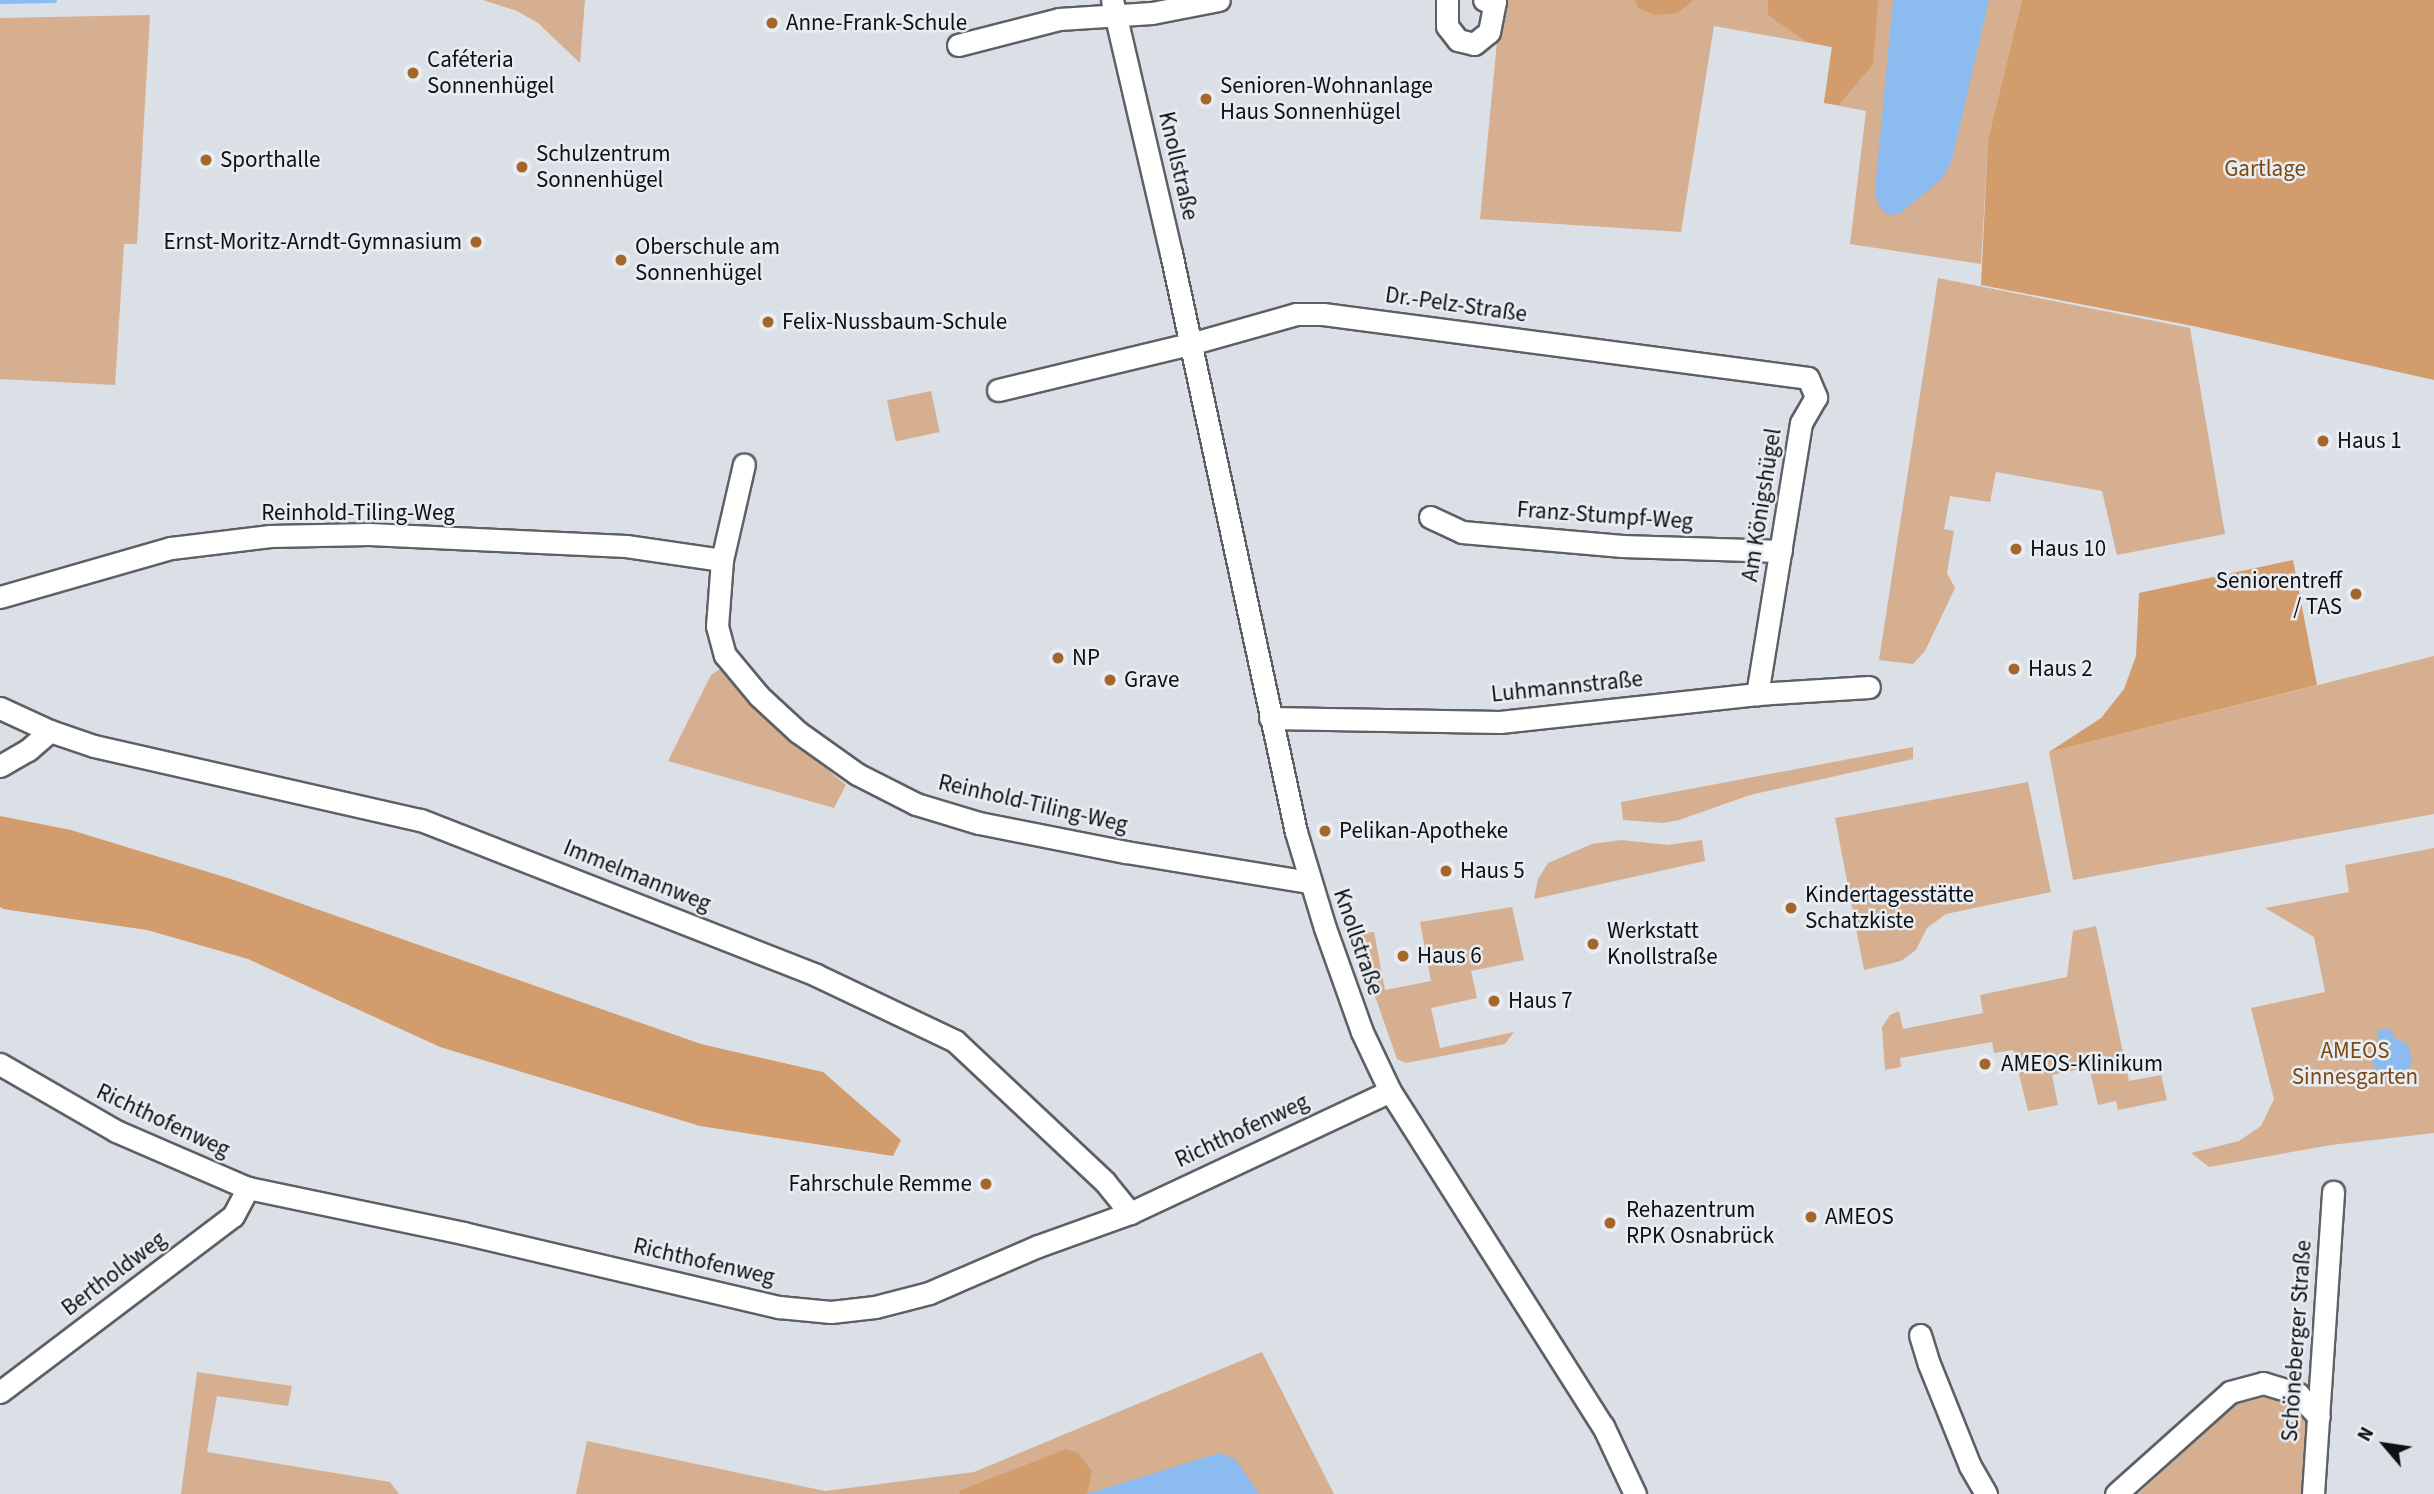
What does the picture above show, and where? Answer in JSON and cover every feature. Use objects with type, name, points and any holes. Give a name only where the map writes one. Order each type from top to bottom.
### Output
[{"type":"street","points":[[958,45],[1114,8],[1152,13],[1219,0]]},
{"type":"street","points":[[1447,0],[1447,26],[1458,40],[1474,44],[1489,32],[1495,2],[1484,0]]},
{"type":"street","name":"Knollstraße","points":[[1114,8],[1241,570],[1270,718],[1310,882],[1362,1032],[1390,1091],[1603,1426],[1634,1494]]},
{"type":"street","name":"Dr.-Pelz-Straße","points":[[1190,344],[1296,314],[1323,314],[1718,367]]},
{"type":"street","points":[[998,390],[1190,344]]},
{"type":"street","name":"Am Königshügel","points":[[1718,367],[1808,378],[1816,397],[1801,423],[1758,694]]},
{"type":"street","name":"Reinhold-Tiling-Weg","points":[[744,464],[722,560],[717,626],[725,655],[759,696],[788,723],[857,774],[916,804],[979,823],[1210,867],[1310,882]]},
{"type":"street","name":"Franz-Stumpf-Weg","points":[[1430,517],[1462,532],[1622,546],[1781,551]]},
{"type":"street","name":"Reinhold-Tiling-Weg","points":[[0,597],[171,548],[270,536],[369,534],[626,547],[722,560]]},
{"type":"street","name":"Luhmannstraße","points":[[1270,718],[1500,722],[1758,694],[1869,687]]},
{"type":"street","name":"Immelmannweg","points":[[0,708],[50,731],[94,746],[421,820],[816,975],[955,1041],[1105,1182],[1129,1213]]},
{"type":"street","points":[[0,766],[28,750],[50,731]]},
{"type":"street","name":"Richthofenweg","points":[[0,1064],[116,1131],[248,1188],[464,1233],[779,1307],[831,1312],[875,1307],[929,1293],[1038,1246],[1129,1213],[1390,1091]]},
{"type":"street","name":"Bertholdweg","points":[[0,1392],[233,1216],[248,1188]]},
{"type":"street","name":"Schöneberger Straße","points":[[2313,1494],[2333,1192]]},
{"type":"street","points":[[1920,1335],[1970,1466],[1986,1494]]},
{"type":"street","points":[[2116,1494],[2230,1392],[2263,1383],[2298,1394],[2319,1417]]},
{"type":"green space","points":[[483,0],[585,0],[580,63],[538,23],[517,11]]},
{"type":"green space","points":[[1501,0],[2022,0],[1988,139],[1981,264],[1850,244],[1866,111],[1824,103],[1832,47],[1714,26],[1681,232],[1480,219]]},
{"type":"green space","points":[[1635,0],[1693,0],[1678,13],[1655,15],[1638,8]]},
{"type":"green space","points":[[1768,0],[1878,0],[1873,64],[1839,105],[1824,103],[1832,47],[1807,42],[1768,15]]},
{"type":"green space","name":"Gartlage","points":[[2022,0],[2434,0],[2434,380],[2193,326],[1981,285],[1988,139]]},
{"type":"green space","points":[[150,15],[137,244],[124,244],[115,385],[0,379],[0,18]]},
{"type":"green space","points":[[1938,278],[2190,328],[2225,534],[2117,555],[2102,491],[1996,472],[1990,502],[1950,496],[1944,529],[1954,531],[1947,573],[1955,588],[1925,651],[1913,664],[1879,660]]},
{"type":"green space","points":[[931,391],[940,432],[896,441],[887,400]]},
{"type":"green space","points":[[2293,560],[2317,685],[2049,752],[2101,718],[2124,689],[2136,656],[2139,593]]},
{"type":"green space","points":[[2434,656],[2434,814],[2073,880],[2049,752]]},
{"type":"green space","points":[[720,669],[751,706],[846,785],[834,808],[668,761],[711,675]]},
{"type":"green space","points":[[1913,747],[1913,759],[1750,795],[1679,820],[1663,823],[1623,820],[1621,802]]},
{"type":"green space","points":[[2028,782],[2051,892],[1946,914],[1927,928],[1916,950],[1901,961],[1864,970],[1835,818]]},
{"type":"green space","points":[[0,816],[71,830],[231,879],[701,1044],[823,1072],[901,1140],[893,1156],[700,1126],[440,1047],[248,959],[147,930],[3,909],[0,907]]},
{"type":"green space","points":[[1621,840],[1668,845],[1702,840],[1705,861],[1534,899],[1538,879],[1548,863],[1592,844]]},
{"type":"green space","name":"AMEOS Sinnesgarten","points":[[2434,848],[2434,1133],[2331,1145],[2209,1167],[2191,1153],[2239,1141],[2261,1126],[2274,1099],[2251,1008],[2325,992],[2314,937],[2265,908],[2349,892],[2345,865]]},
{"type":"green space","points":[[1512,907],[1524,960],[1471,971],[1477,998],[1431,1008],[1440,1048],[1514,1032],[1505,1044],[1406,1063],[1397,1059],[1356,942],[1360,933],[1374,932],[1385,990],[1431,981],[1420,922]]},
{"type":"green space","points":[[2096,926],[2129,1081],[2161,1075],[2167,1100],[2118,1110],[2116,1101],[2098,1105],[2089,1067],[2052,1075],[2058,1105],[2028,1111],[2013,1050],[1994,1053],[1992,1042],[1900,1058],[1901,1067],[1885,1070],[1882,1027],[1890,1015],[1899,1011],[1903,1029],[1983,1013],[1980,995],[2067,977],[2073,931]]},
{"type":"green space","points":[[1262,1352],[1334,1494],[576,1494],[587,1441],[825,1491],[974,1472]]},
{"type":"green space","points":[[197,1372],[292,1386],[288,1406],[217,1396],[207,1452],[390,1482],[399,1494],[181,1494]]},
{"type":"green space","points":[[2264,1393],[2294,1403],[2311,1422],[2305,1494],[2138,1494],[2236,1404]]},
{"type":"green space","points":[[1066,1449],[1078,1453],[1092,1471],[1087,1494],[960,1494],[959,1491]]},
{"type":"water","points":[[1893,0],[1989,0],[1952,160],[1942,179],[1899,214],[1890,215],[1884,212],[1877,202],[1875,189]]},
{"type":"water","points":[[2389,1028],[2395,1038],[2408,1045],[2412,1063],[2402,1076],[2379,1078],[2369,1054],[2378,1043],[2377,1031]]},
{"type":"water","points":[[1219,1453],[1235,1459],[1259,1494],[1087,1494]]},
{"type":"waterway","points":[[0,1],[54,0]]},
{"type":"place","name":"Anne-Frank-Schule","points":[[772,23]]},
{"type":"place","name":"Caféteria Sonnenhügel","points":[[413,73]]},
{"type":"place","name":"Senioren-Wohnanlage Haus Sonnenhügel","points":[[1206,99]]},
{"type":"place","name":"Sporthalle","points":[[206,160]]},
{"type":"place","name":"Schulzentrum Sonnenhügel","points":[[522,167]]},
{"type":"place","name":"Ernst-Moritz-Arndt-Gymnasium","points":[[476,242]]},
{"type":"place","name":"Oberschule am Sonnenhügel","points":[[621,260]]},
{"type":"place","name":"Felix-Nussbaum-Schule","points":[[768,322]]},
{"type":"place","name":"Haus 1","points":[[2323,441]]},
{"type":"place","name":"Haus 10","points":[[2016,549]]},
{"type":"place","name":"Seniorentreff / TAS","points":[[2356,594]]},
{"type":"place","name":"NP","points":[[1058,658]]},
{"type":"place","name":"Haus 2","points":[[2014,669]]},
{"type":"place","name":"Grave","points":[[1110,680]]},
{"type":"place","name":"Pelikan-Apotheke","points":[[1325,831]]},
{"type":"place","name":"Haus 5","points":[[1446,871]]},
{"type":"place","name":"Kindertagesstätte Schatzkiste","points":[[1791,908]]},
{"type":"place","name":"Werkstatt Knollstraße","points":[[1593,944]]},
{"type":"place","name":"Haus 6","points":[[1403,956]]},
{"type":"place","name":"Haus 7","points":[[1494,1001]]},
{"type":"place","name":"AMEOS-Klinikum","points":[[1985,1064]]},
{"type":"place","name":"Fahrschule Remme","points":[[986,1184]]},
{"type":"place","name":"AMEOS","points":[[1811,1217]]},
{"type":"place","name":"Rehazentrum RPK Osnabrück","points":[[1610,1223]]}]
